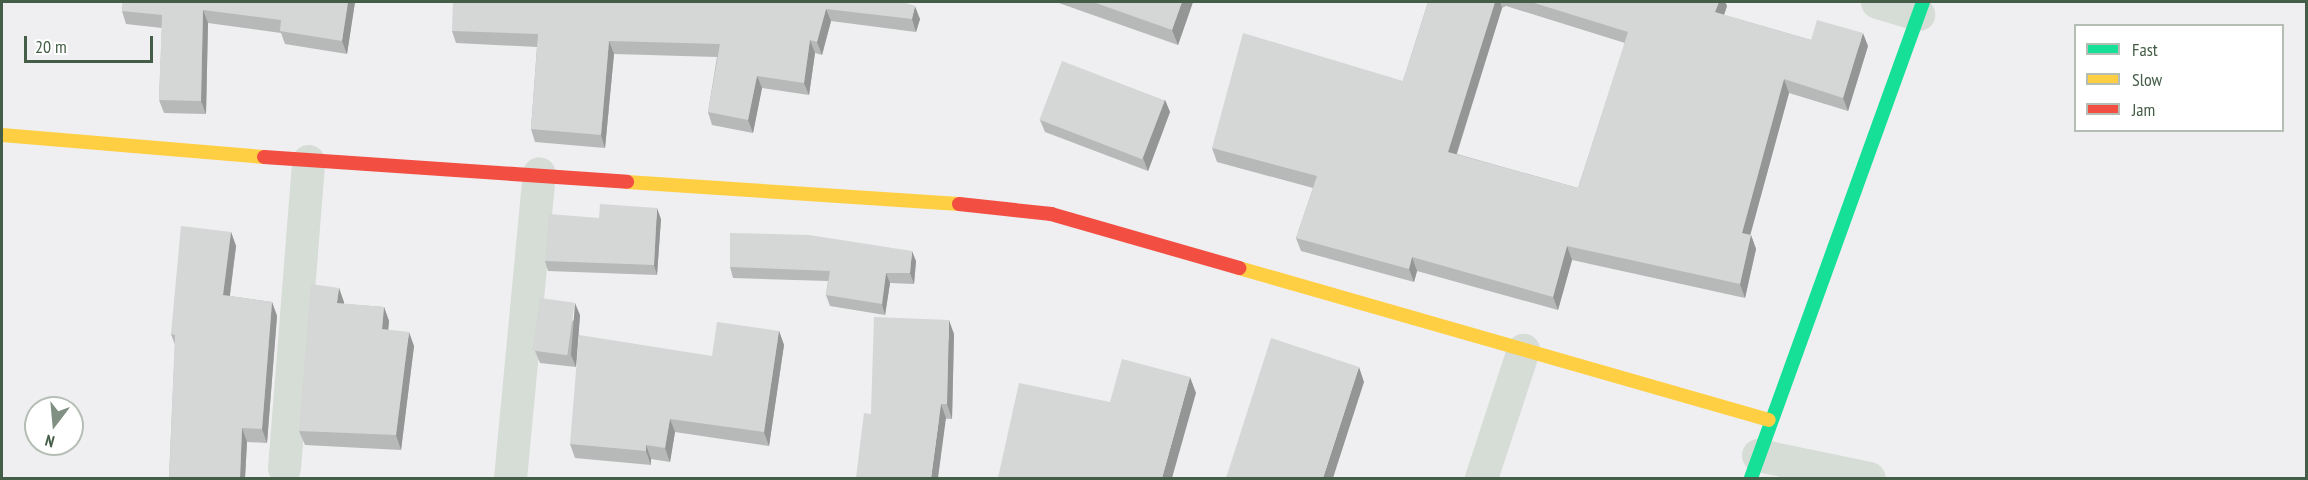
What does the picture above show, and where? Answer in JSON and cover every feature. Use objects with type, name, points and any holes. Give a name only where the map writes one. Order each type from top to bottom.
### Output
[{"type":"main road","points":[[1754,467],[1769,420],[1921,8]]},
{"type":"main road","points":[[2,135],[308,161],[539,173],[1008,207],[1051,214],[1769,420]]},
{"type":"street","points":[[1876,2],[1921,8]]},
{"type":"street","points":[[284,468],[308,161]]},
{"type":"street","points":[[510,478],[539,173]]},
{"type":"street","points":[[1480,478],[1523,350]]},
{"type":"street","points":[[1754,467],[1869,478]]},
{"type":"building","points":[[123,2],[348,2],[342,41],[280,31],[281,20],[203,10],[201,101],[159,100],[162,15],[122,11]]},
{"type":"building","points":[[453,2],[903,2],[915,6],[912,19],[826,9],[817,42],[810,40],[804,83],[757,76],[748,120],[708,112],[720,44],[609,41],[601,135],[531,129],[538,34],[452,31]]},
{"type":"building","points":[[1093,2],[1182,2],[1172,30]]},
{"type":"building","points":[[1428,2],[1495,2],[1448,152],[1578,188],[1628,32],[1531,2],[1719,2],[1715,12],[1811,40],[1817,20],[1863,33],[1843,98],[1784,79],[1742,233],[1751,235],[1740,284],[1567,246],[1553,297],[1412,257],[1409,269],[1296,238],[1317,176],[1212,148],[1243,33],[1403,81]]},
{"type":"building","points":[[1062,61],[1165,100],[1142,159],[1039,120]]},
{"type":"building","points":[[600,204],[657,208],[654,265],[545,261],[549,214],[599,218]]},
{"type":"building","points":[[181,226],[231,232],[223,295],[272,302],[262,429],[242,428],[240,478],[169,478],[175,335],[171,334]]},
{"type":"building","points":[[730,233],[809,235],[912,251],[910,273],[886,273],[882,304],[826,295],[830,271],[730,267]]},
{"type":"building","points":[[311,284],[339,288],[337,303],[384,307],[382,329],[409,332],[396,435],[299,431]]},
{"type":"building","points":[[540,298],[575,303],[567,355],[533,350]]},
{"type":"building","points":[[874,317],[949,320],[947,404],[941,404],[931,478],[856,478],[864,413],[871,414]]},
{"type":"building","points":[[717,322],[779,331],[764,432],[670,419],[665,448],[646,445],[646,451],[570,444],[579,335],[712,356]]},
{"type":"building","points":[[1271,338],[1359,367],[1323,478],[1226,478]]},
{"type":"building","points":[[1122,359],[1190,377],[1162,478],[998,478],[1019,383],[1110,402]]},
{"type":"traffic: fast","points":[[1751,478],[1923,2]]},
{"type":"traffic: slow","points":[[2,135],[264,157]]},
{"type":"traffic: slow","points":[[627,182],[959,204]]},
{"type":"traffic: slow","points":[[1239,268],[1769,420]]},
{"type":"traffic: jam","points":[[264,157],[627,182]]},
{"type":"traffic: jam","points":[[959,204],[1051,214],[1239,268]]}]
